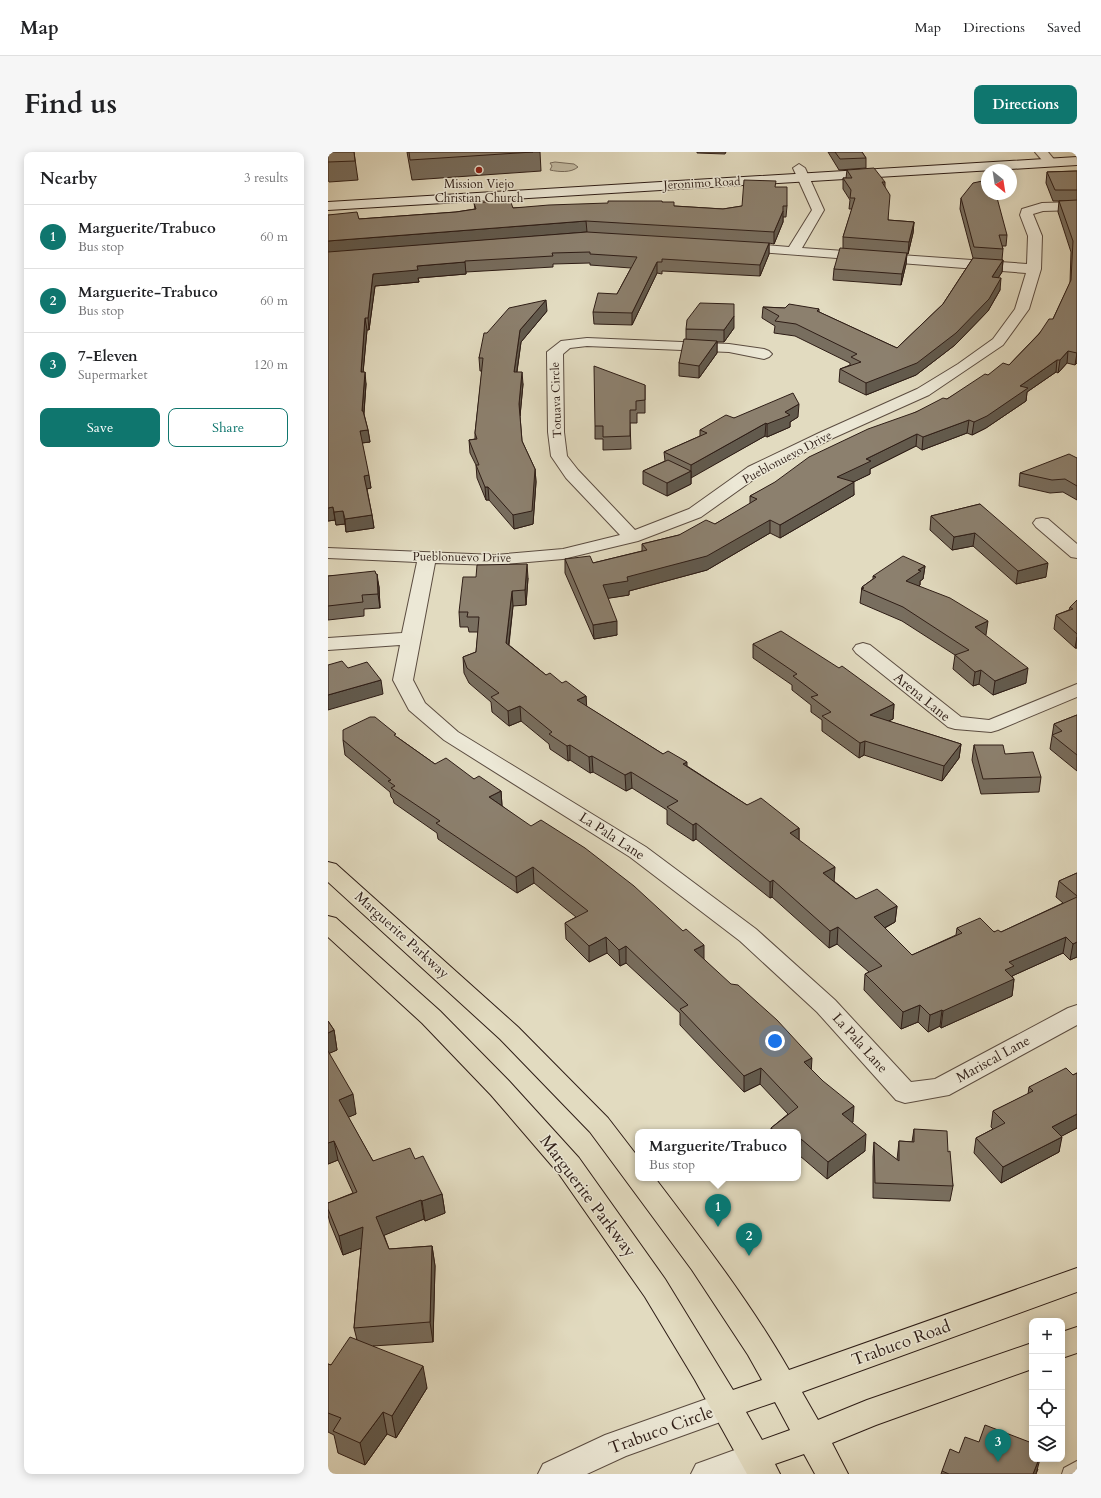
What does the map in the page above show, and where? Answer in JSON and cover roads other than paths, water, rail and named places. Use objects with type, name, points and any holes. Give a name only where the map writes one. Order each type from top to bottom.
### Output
[{"type":"main road","name":"Marguerite Parkway","points":[[328,869],[509,1033],[599,1125],[635,1173]]},
{"type":"main road","name":"Marguerite Parkway","points":[[328,924],[431,1017],[500,1088],[569,1166],[655,1288],[726,1406],[759,1466]]},
{"type":"main road","name":"Marguerite Parkway","points":[[641,1181],[702,1262],[759,1346],[832,1474]]},
{"type":"main road","name":"Trabuco Road","points":[[726,1406],[1077,1280]]},
{"type":"main road","points":[[1065,1344],[1077,1340]]},
{"type":"main road","points":[[759,1466],[812,1437],[867,1414],[1029,1357]]},
{"type":"street","name":"Jeronimo Road","points":[[328,206],[1045,156],[1072,152]]},
{"type":"street","name":"Jeronimo Road","points":[[1045,156],[1077,161]]},
{"type":"street","name":"Jeronimo Road","points":[[328,196],[802,172]]},
{"type":"street","points":[[794,250],[818,210],[802,172]]},
{"type":"street","name":"Pueblonuevo Drive","points":[[328,553],[495,560],[563,554],[632,537],[695,513],[754,471],[826,436],[923,392],[963,367],[998,342],[1022,309],[1034,269],[1035,236],[1026,215],[1027,212],[1042,207],[1077,206]]},
{"type":"street","points":[[728,246],[1034,269]]},
{"type":"street","name":"Totuava Circle","points":[[632,537],[572,474],[559,456],[556,432],[555,352],[566,344],[587,342],[729,348],[764,354]]},
{"type":"street","points":[[1042,523],[1077,553]]},
{"type":"street","name":"La Pala Lane","points":[[427,556],[403,680],[416,706],[451,736],[638,852],[748,935],[826,1006],[905,1094]]},
{"type":"street","points":[[328,644],[411,638]]},
{"type":"street","name":"Arena Lane","points":[[863,649],[955,723],[991,726],[1077,690]]},
{"type":"street","name":"Mariscal Lane","points":[[905,1094],[940,1088],[1077,1014]]},
{"type":"street","name":"Trabuco Circle","points":[[554,1474],[616,1445],[726,1406]]},
{"type":"street","points":[[707,1474],[759,1466]]},
{"type":"lane","points":[[1071,1474],[1077,1470]]},
{"type":"place","name":"Mission Viejo Christian Church","points":[[479,170]]},
{"type":"place","name":"Marguerite/Trabuco","points":[[718,1227]]},
{"type":"place","name":"Marguerite-Trabuco","points":[[749,1256]]},
{"type":"place","name":"7-Eleven","points":[[998,1462]]}]
